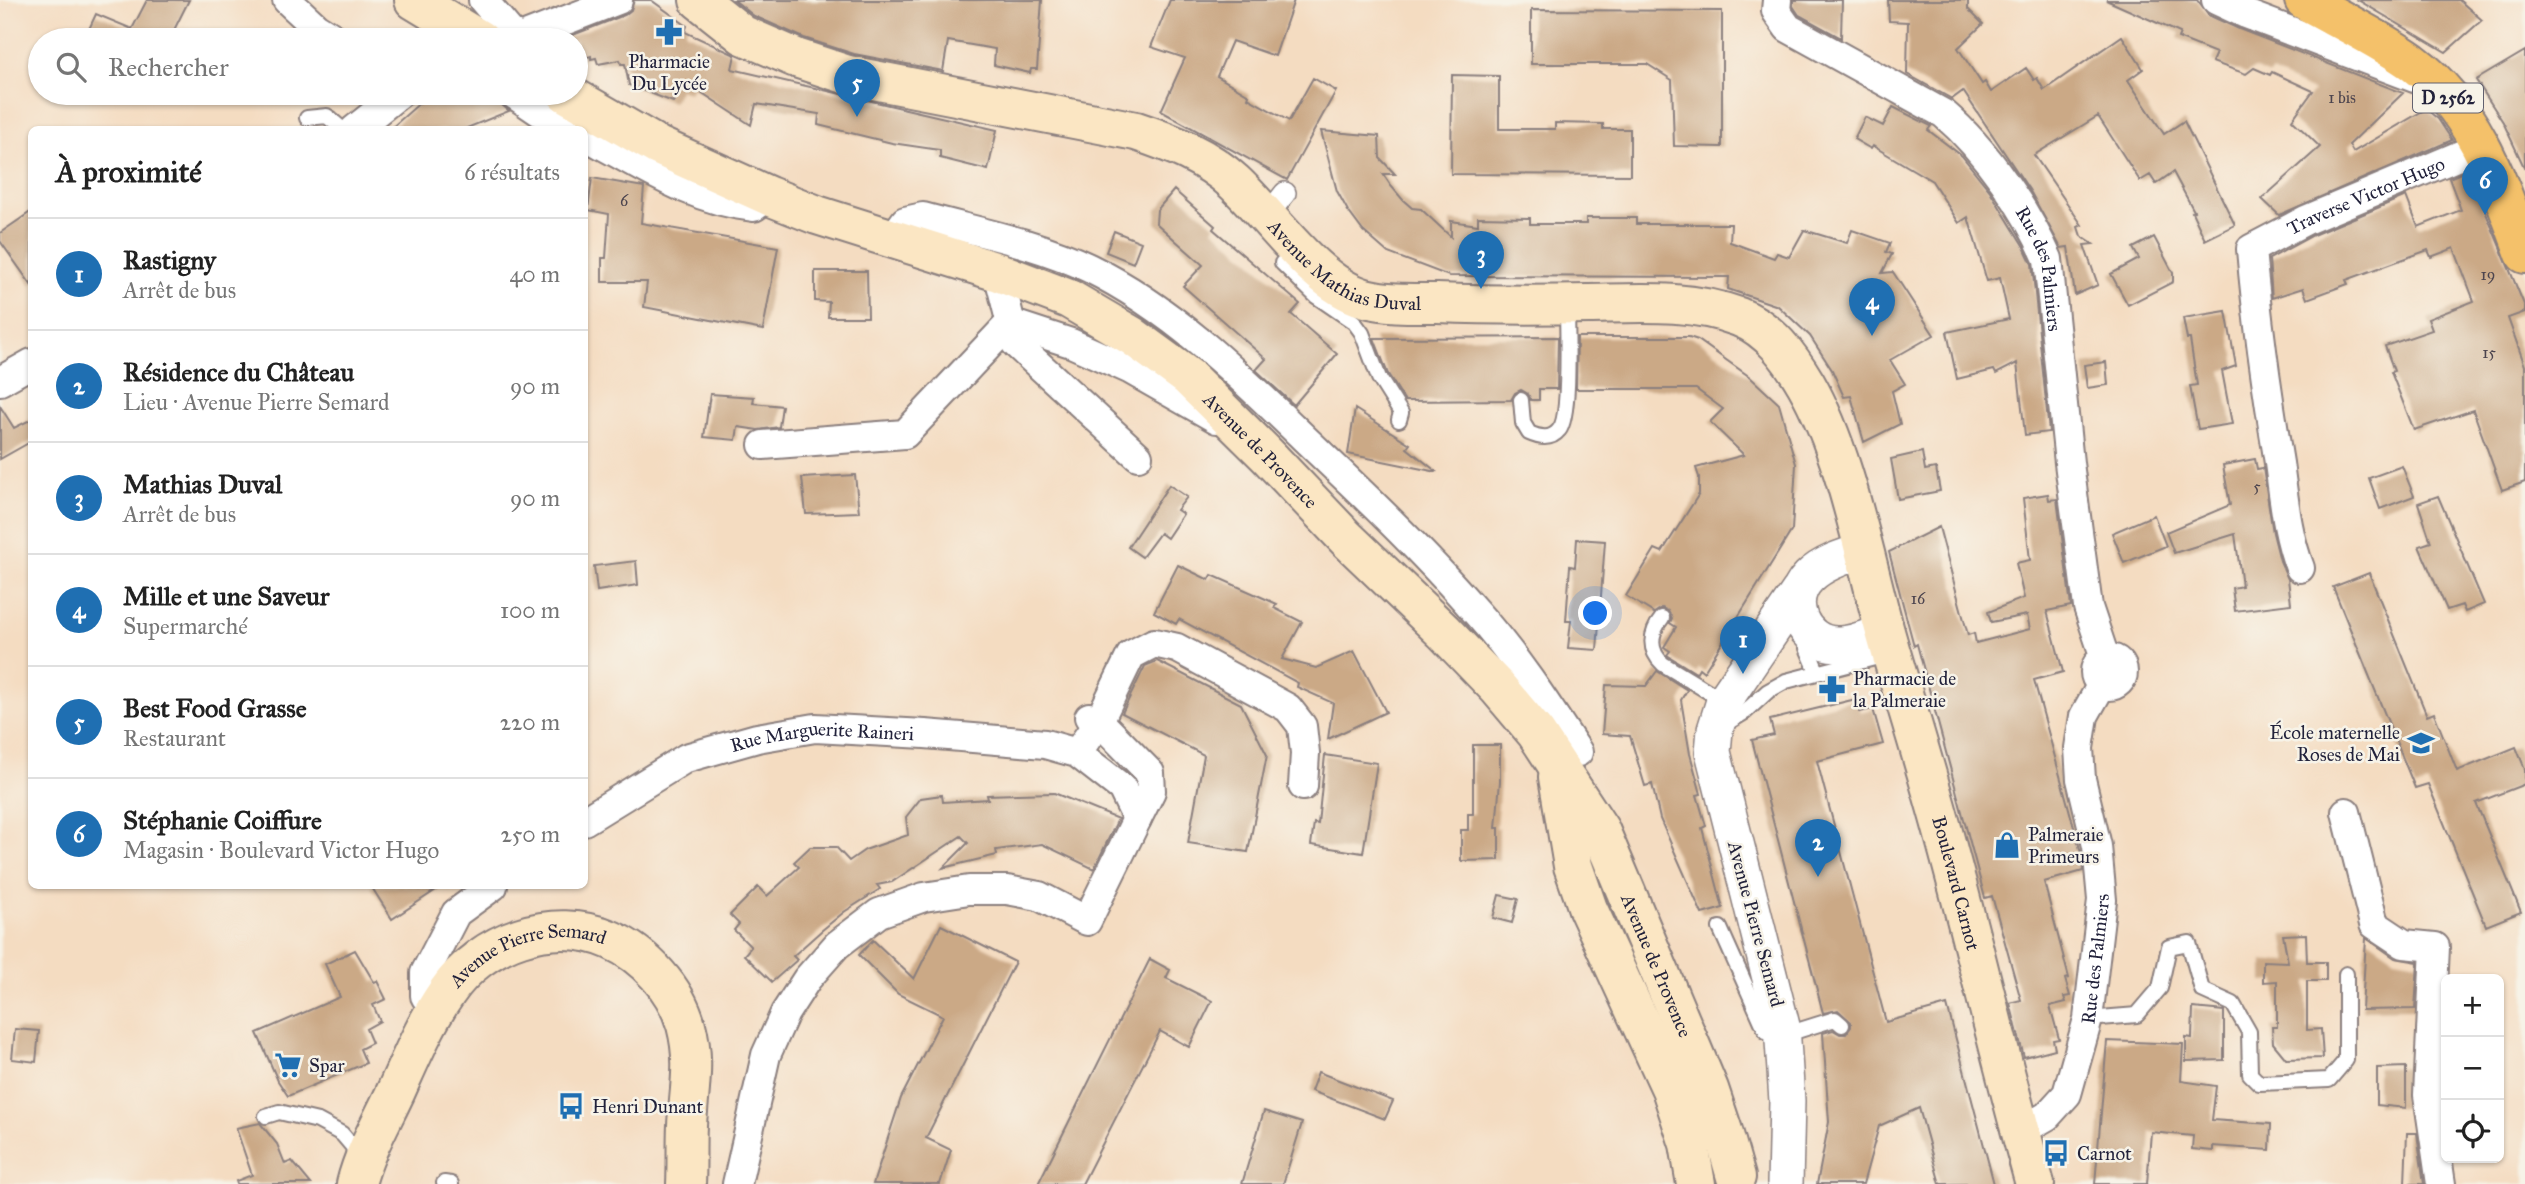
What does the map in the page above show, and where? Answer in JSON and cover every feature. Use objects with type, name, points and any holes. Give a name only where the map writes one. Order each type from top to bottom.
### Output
[{"type":"main road","points":[[414,0],[486,18]]},
{"type":"main road","name":"Avenue Mathias Duval","points":[[699,0],[743,35],[796,58],[848,75],[1136,131],[1175,144],[1209,161],[1235,183],[1276,205],[1297,248],[1342,288],[1364,298],[1391,302],[1483,305],[1666,303],[1711,307],[1745,319],[1764,331],[1784,350],[1812,398],[1839,462],[1868,567]]},
{"type":"main road","name":"D 2562","points":[[2304,0],[2392,48],[2440,88],[2482,146],[2525,254]]},
{"type":"main road","name":"Avenue de Provence","points":[[587,105],[658,146],[769,196],[817,215],[998,272],[1069,299],[1132,336],[1188,377],[1346,538],[1443,631],[1498,688],[1535,733],[1567,758],[1709,1089],[1735,1177]]},
{"type":"main road","name":"Boulevard Carnot","points":[[1868,567],[1932,791],[2035,1184]]},
{"type":"main road","name":"Avenue de Provence","points":[[1567,758],[1569,847],[1573,866],[1588,909],[1671,1089],[1689,1144],[1696,1184]]},
{"type":"main road","points":[[1569,847],[1587,849],[1594,855],[1623,920],[1666,992]]},
{"type":"main road","name":"Avenue Pierre Semard","points":[[356,1181],[397,1088],[446,992],[470,966],[486,954],[526,935],[569,929],[590,932],[623,945],[654,971],[681,1010],[692,1059],[686,1184]]},
{"type":"main road","name":"Avenue Pierre Semard","points":[[663,1184],[687,1125]]},
{"type":"street","points":[[287,0],[318,28]]},
{"type":"street","points":[[546,28],[618,0]]},
{"type":"street","name":"Rue des Palmiers","points":[[1777,0],[1776,11],[1788,28],[1944,114],[1956,125],[1996,172],[2036,231],[2048,259],[2069,463],[2089,614],[2103,671],[2084,716],[2079,748],[2081,779],[2097,846],[2102,900],[2088,1019],[2067,1094],[2047,1116],[2021,1131]]},
{"type":"street","points":[[2216,0],[2440,88]]},
{"type":"street","points":[[486,18],[503,28]]},
{"type":"street","points":[[359,126],[385,105]]},
{"type":"street","points":[[530,105],[566,126]]},
{"type":"street","points":[[588,137],[655,175],[729,205],[754,207],[769,196]]},
{"type":"street","name":"Traverse Victor Hugo","points":[[2300,568],[2291,545],[2268,396],[2256,311],[2251,249],[2306,219],[2482,146]]},
{"type":"street","points":[[892,239],[905,221],[923,217],[1047,250],[1090,269],[1125,289],[1200,342],[1392,523],[1476,612],[1526,675],[1567,758]]},
{"type":"street","points":[[998,272],[1016,344],[1138,456]]},
{"type":"street","points":[[1010,323],[1071,343],[1131,370],[1250,438]]},
{"type":"street","points":[[763,444],[905,435],[1010,323]]},
{"type":"street","points":[[0,382],[28,365]]},
{"type":"street","points":[[1727,702],[1808,578],[1842,557],[1868,567]]},
{"type":"street","points":[[1799,591],[1799,617],[1805,629],[1814,637],[1817,654]]},
{"type":"street","points":[[1727,702],[1767,660],[1817,654],[1841,645],[1888,642]]},
{"type":"street","points":[[1137,819],[1122,788],[1077,753],[1130,655],[1154,643],[1177,648],[1288,708],[1302,726],[1305,753],[1303,786]]},
{"type":"street","name":"Avenue Pierre Semard","points":[[1727,702],[1713,752],[1718,780],[1763,943],[1783,1033],[1787,1101],[1785,1184]]},
{"type":"street","points":[[737,1184],[766,1055],[785,1013],[807,979],[837,945],[879,913],[924,898],[970,890],[1007,890],[1039,897],[1087,921],[1151,791],[1150,773],[1094,719]]},
{"type":"street","name":"Rue Marguerite Raineri","points":[[588,819],[686,758],[757,738],[815,729],[1016,740],[1045,744],[1077,753]]},
{"type":"street","points":[[2346,812],[2374,924],[2404,944],[2435,947],[2428,1095],[2441,1184]]},
{"type":"street","points":[[436,1011],[425,996],[425,973],[456,913],[489,889]]},
{"type":"lane","points":[[307,118],[327,116],[338,126]]},
{"type":"lane","points":[[1297,248],[1282,263],[1316,296],[1354,322],[1362,333],[1379,378],[1401,413],[1399,420]]},
{"type":"lane","points":[[1521,400],[1523,423],[1529,433],[1552,436],[1561,429],[1566,400],[1567,304]]},
{"type":"lane","points":[[1661,618],[1652,635],[1655,657],[1745,712],[1817,654]]},
{"type":"lane","points":[[1720,928],[1766,1031],[1783,1033],[1835,1019],[1842,1025]]},
{"type":"lane","points":[[2088,1019],[2137,1015],[2161,988],[2169,947],[2189,943],[2202,990],[2233,1004],[2249,1032],[2250,1074],[2259,1083],[2329,1080],[2346,1060],[2346,974]]},
{"type":"lane","points":[[266,1116],[279,1112],[318,1121],[342,1134],[353,1147],[356,1181]]},
{"type":"lane","points":[[444,1184],[451,1184]]},
{"type":"building","points":[[147,0],[189,0],[175,28],[133,28]]},
{"type":"building","points":[[634,0],[651,0],[687,26],[685,32],[735,55],[732,69],[997,130],[988,170],[940,158],[940,150],[892,143],[818,125],[819,114],[756,104],[751,125],[693,87],[689,93],[680,89],[673,102],[629,85],[625,64],[621,64],[620,60],[598,64],[596,58],[588,57],[588,29],[625,15],[631,10]]},
{"type":"building","points":[[734,0],[1042,0],[1037,69],[1031,69],[1030,73],[994,65],[995,49],[948,41],[943,71],[854,54],[804,38],[754,16]]},
{"type":"building","points":[[1170,0],[1294,0],[1275,56],[1232,41],[1217,76],[1249,95],[1248,98],[1289,121],[1313,78],[1336,91],[1287,180],[1161,111],[1185,58],[1151,47]]},
{"type":"building","points":[[1793,0],[1842,0],[1841,38],[1799,15],[1793,6]]},
{"type":"building","points":[[1888,0],[1968,0],[1968,9],[1983,24],[1958,48],[1982,84],[1985,82],[1991,92],[2026,68],[2034,80],[2037,78],[2044,90],[2122,36],[2143,69],[2128,80],[2164,134],[2184,121],[2235,225],[2205,240],[2192,212],[2194,211],[2173,172],[2156,184],[2150,175],[2140,181],[2098,116],[2034,155],[2082,225],[2078,227],[2081,236],[2093,244],[2084,245],[2098,285],[2075,295],[2068,247],[2061,248],[2030,191],[1963,91],[1952,99],[1907,74],[1908,22],[1889,21]]},
{"type":"building","points":[[2106,0],[2197,0],[2208,15],[2239,29],[2403,93],[2349,145],[2353,152],[2426,109],[2438,119],[2452,140],[2279,215],[2262,199],[2320,147],[2292,120],[2313,91],[2272,72],[2270,75],[2254,68],[2246,74],[2212,62],[2216,53],[2178,38],[2180,33]]},
{"type":"building","points":[[2358,0],[2459,0],[2482,20],[2446,52]]},
{"type":"building","points":[[1531,10],[1722,11],[1722,147],[1674,146],[1672,80],[1647,64],[1531,64]]},
{"type":"building","points":[[96,14],[130,28],[90,28]]},
{"type":"building","points":[[2525,51],[2525,169],[2503,122],[2476,80]]},
{"type":"building","points":[[1452,75],[1499,76],[1499,129],[1555,129],[1555,123],[1603,124],[1603,129],[1630,129],[1630,175],[1451,174]]},
{"type":"building","points":[[417,105],[502,105],[509,111],[472,126],[394,126]]},
{"type":"building","points":[[1893,107],[1931,126],[1928,130],[1962,156],[1990,191],[2024,247],[2032,264],[2049,432],[2025,435],[2017,363],[1996,374],[1994,370],[1957,379],[1947,332],[2009,319],[2000,278],[1987,281],[1968,217],[1959,223],[1932,181],[1873,146],[1871,149],[1854,139],[1865,117],[1883,126]]},
{"type":"building","points":[[1321,131],[1379,136],[1380,158],[1395,174],[1383,174],[1391,186],[1412,208],[1421,209],[1451,237],[1451,221],[1478,225],[1478,217],[1530,218],[1530,224],[1586,224],[1586,218],[1636,218],[1636,224],[1731,224],[1730,242],[1774,258],[1777,253],[1789,257],[1804,230],[1847,243],[1852,230],[1890,243],[1886,252],[1892,254],[1882,273],[1893,272],[1934,335],[1890,360],[1905,384],[1892,391],[1900,424],[1864,442],[1851,396],[1844,397],[1832,370],[1810,336],[1778,306],[1728,289],[1729,277],[1449,276],[1388,253],[1363,231],[1337,191]]},
{"type":"building","points":[[2468,170],[2525,307],[2525,312],[2508,318],[2525,366],[2525,482],[2502,490],[2473,410],[2414,430],[2391,372],[2394,371],[2385,346],[2432,330],[2428,319],[2474,301],[2454,248],[2431,257],[2428,250],[2346,280],[2348,284],[2307,299],[2303,288],[2272,298],[2269,259],[2313,235],[2406,196],[2418,227],[2461,210],[2449,178]]},
{"type":"building","points":[[592,178],[644,187],[641,223],[778,247],[763,330],[644,307],[647,282],[602,282],[602,258],[606,258],[609,214],[588,210]]},
{"type":"building","points":[[1174,190],[1215,226],[1213,229],[1300,304],[1291,314],[1337,354],[1294,405],[1256,370],[1266,359],[1183,286],[1203,265],[1156,223],[1157,210]]},
{"type":"building","points":[[28,214],[28,280],[0,241],[0,233]]},
{"type":"building","points":[[1114,231],[1141,242],[1133,263],[1106,252]]},
{"type":"building","points":[[2154,237],[2173,273],[2173,282],[2128,305],[2111,274],[2139,259],[2133,248]]},
{"type":"building","points":[[815,271],[867,271],[868,317],[828,317],[829,302],[815,301]]},
{"type":"building","points":[[2226,311],[2236,366],[2222,371],[2232,424],[2198,429],[2190,386],[2197,385],[2190,339],[2187,339],[2183,318]]},
{"type":"building","points":[[1558,337],[1557,389],[1539,389],[1539,400],[1531,400],[1528,394],[1521,390],[1515,393],[1511,400],[1405,401],[1388,374],[1374,338]]},
{"type":"building","points":[[1577,337],[1689,337],[1698,340],[1750,377],[1779,404],[1796,464],[1792,530],[1704,672],[1699,668],[1696,673],[1667,655],[1670,651],[1664,647],[1676,627],[1670,623],[1672,618],[1668,611],[1662,608],[1654,613],[1626,596],[1655,549],[1662,552],[1699,494],[1696,468],[1744,455],[1710,422],[1723,409],[1696,389],[1576,389]]},
{"type":"building","points":[[2106,362],[2108,385],[2087,388],[2084,365]]},
{"type":"building","points":[[710,394],[754,397],[753,403],[782,406],[779,427],[758,430],[738,427],[736,440],[704,437]]},
{"type":"building","points":[[0,406],[14,428],[28,421],[28,443],[0,459]]},
{"type":"building","points":[[1355,409],[1410,444],[1407,448],[1437,472],[1348,454]]},
{"type":"building","points":[[1922,452],[1925,470],[1936,468],[1940,491],[1898,499],[1891,459]]},
{"type":"building","points":[[2255,459],[2257,469],[2263,468],[2273,533],[2288,579],[2291,604],[2235,611],[2232,588],[2242,586],[2235,534],[2174,553],[2166,532],[2230,505],[2223,465]]},
{"type":"building","points":[[2402,466],[2414,496],[2380,509],[2369,478]]},
{"type":"building","points":[[855,475],[859,512],[806,514],[802,478]]},
{"type":"building","points":[[1169,485],[1187,497],[1177,510],[1183,514],[1167,538],[1160,533],[1142,557],[1128,547]]},
{"type":"building","points":[[2048,494],[2049,500],[2057,499],[2071,606],[2047,611],[2063,672],[2034,680],[2081,853],[2083,871],[2044,882],[2069,978],[2065,979],[2070,996],[2064,997],[2066,1002],[2050,1006],[2059,1039],[2053,1040],[2055,1049],[2024,1057],[2010,1003],[2021,1000],[1992,896],[1985,898],[1917,644],[1914,646],[1889,552],[1939,527],[1968,635],[1974,633],[1976,643],[2030,629],[2027,615],[1991,622],[1988,612],[2024,598],[2016,563],[2030,560],[2023,498]]},
{"type":"building","points":[[2438,496],[2484,604],[2465,612],[2462,605],[2447,610],[2419,546],[2431,542],[2418,503]]},
{"type":"building","points":[[2154,515],[2166,546],[2124,563],[2112,533]]},
{"type":"building","points":[[1577,539],[1605,541],[1597,650],[1568,648],[1571,621],[1566,621],[1570,566],[1575,567]]},
{"type":"building","points":[[636,561],[638,585],[597,591],[594,566]]},
{"type":"building","points":[[1178,565],[1209,580],[1212,575],[1277,604],[1274,608],[1302,622],[1282,659],[1316,668],[1354,651],[1386,712],[1328,739],[1333,703],[1297,687],[1298,683],[1179,619],[1176,624],[1154,612]]},
{"type":"building","name":"École maternelle Roses de Mai","points":[[2369,573],[2427,716],[2434,713],[2457,771],[2516,747],[2525,769],[2525,784],[2476,803],[2521,912],[2486,926],[2428,784],[2415,788],[2333,587]]},
{"type":"building","points":[[1157,661],[1241,704],[1267,755],[1248,852],[1188,843],[1204,755],[1122,713],[1145,666]]},
{"type":"building","points":[[1657,671],[1687,690],[1681,700],[1690,754],[1701,794],[1697,795],[1706,826],[1702,828],[1723,908],[1702,914],[1660,819],[1652,784],[1645,786],[1630,736],[1602,734],[1606,685],[1646,686]]},
{"type":"building","points":[[1856,699],[1860,712],[1873,709],[1883,744],[1817,761],[1886,1022],[1947,1005],[1994,1184],[1940,1184],[1919,1108],[1879,1126],[1863,1184],[1817,1184],[1829,1122],[1823,1033],[1833,1030],[1846,1034],[1851,1022],[1838,1010],[1823,1013],[1752,740],[1774,735],[1770,720]]},
{"type":"building","points":[[1473,745],[1500,745],[1496,828],[1499,828],[1499,860],[1461,861],[1461,830],[1468,830],[1468,814],[1473,814]]},
{"type":"building","points":[[1325,755],[1377,763],[1363,853],[1311,845],[1314,823],[1318,824]]},
{"type":"building","points":[[1054,793],[1118,819],[1094,869],[1042,844],[996,850],[997,855],[943,868],[968,843],[961,836],[892,882],[877,885],[880,889],[844,912],[821,931],[793,956],[797,960],[772,982],[744,955],[751,947],[734,930],[739,924],[730,915],[758,887],[767,896],[799,867],[794,862],[810,847],[836,847],[849,861],[865,850],[908,835],[906,817],[921,798],[942,795],[943,802],[988,799],[987,795]]},
{"type":"building","points":[[373,889],[437,889],[392,919]]},
{"type":"building","points":[[1499,895],[1518,899],[1512,923],[1493,918]]},
{"type":"building","points":[[941,925],[1015,962],[926,1138],[951,1150],[940,1184],[873,1184],[901,1098],[943,1016],[898,994],[859,955],[873,940],[914,979]]},
{"type":"building","points":[[2306,934],[2307,962],[2326,962],[2326,981],[2307,981],[2307,1030],[2321,1029],[2323,1058],[2286,1059],[2273,1043],[2272,1027],[2277,1027],[2277,981],[2263,982],[2263,961],[2288,962],[2283,935]]},
{"type":"building","points":[[2366,938],[2395,958],[2418,962],[2415,1009],[2362,1010]]},
{"type":"building","points":[[355,950],[386,999],[373,1005],[380,1021],[366,1029],[372,1043],[360,1049],[366,1063],[288,1096],[278,1081],[257,1033],[340,997],[325,964]]},
{"type":"building","points":[[1150,959],[1170,970],[1166,978],[1212,1001],[1189,1047],[1160,1031],[1082,1184],[1038,1184]]},
{"type":"building","points":[[2193,1008],[2224,1011],[2224,1060],[2186,1061],[2186,1037],[2192,1038]]},
{"type":"building","points":[[15,1029],[39,1031],[36,1062],[12,1059]]},
{"type":"building","points":[[2107,1041],[2183,1044],[2181,1081],[2216,1086],[2212,1120],[2271,1124],[2270,1150],[2213,1146],[2213,1151],[2192,1149],[2193,1136],[2151,1132],[2147,1184],[2095,1184]]},
{"type":"building","points":[[2406,1067],[2406,1108],[2377,1105],[2377,1068]]},
{"type":"building","points":[[1318,1072],[1393,1101],[1385,1119],[1311,1091]]},
{"type":"building","points":[[1264,1111],[1302,1123],[1283,1184],[1242,1184]]},
{"type":"building","points":[[260,1123],[277,1144],[285,1164],[292,1161],[311,1184],[237,1184],[236,1181],[252,1175],[236,1128]]},
{"type":"building","points":[[2407,1133],[2417,1133],[2424,1184],[2405,1184]]},
{"type":"place","name":"Pharmacie Du Lycée","points":[[669,32]]},
{"type":"place","name":"Best Food Grasse","points":[[857,117]]},
{"type":"place","name":"Stéphanie Coiffure","points":[[2485,215]]},
{"type":"place","name":"Mathias Duval","points":[[1481,289]]},
{"type":"place","name":"Mille et une Saveur","points":[[1872,336]]},
{"type":"place","name":"Rastigny","points":[[1743,674]]},
{"type":"place","name":"Pharmacie de la Palmeraie","points":[[1832,689]]},
{"type":"place","name":"École maternelle Roses de Mai","points":[[2421,743]]},
{"type":"place","name":"Palmeraie Primeurs","points":[[2007,845]]},
{"type":"place","name":"Résidence du Château","points":[[1818,877]]},
{"type":"place","name":"Spar","points":[[288,1065]]},
{"type":"place","name":"Henri Dunant","points":[[571,1106]]},
{"type":"place","name":"Carnot","points":[[2056,1153]]}]
